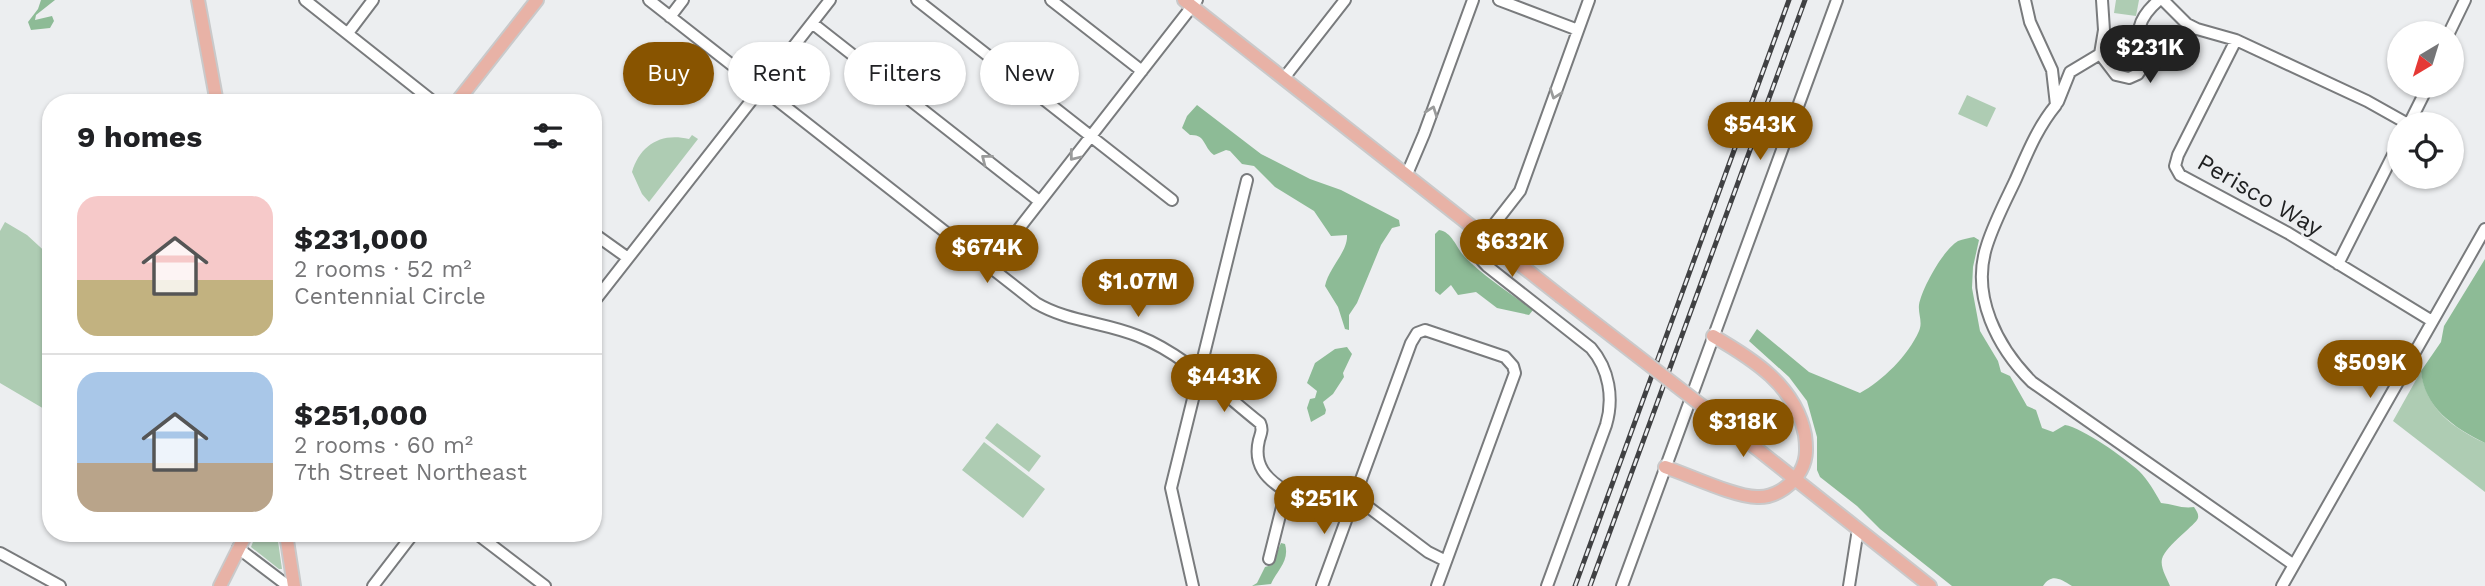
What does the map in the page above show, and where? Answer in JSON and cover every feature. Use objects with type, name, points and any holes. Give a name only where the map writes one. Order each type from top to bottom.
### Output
[{"type":"main road","points":[[198,0],[215,94]]},
{"type":"main road","points":[[463,94],[537,0]]},
{"type":"main road","points":[[1191,2],[1930,586]]},
{"type":"main road","points":[[1665,467],[1755,497],[1773,495],[1795,479],[1803,466],[1807,452],[1803,426],[1793,402],[1773,378],[1713,336]]},
{"type":"main road","points":[[220,586],[241,542]]},
{"type":"main road","points":[[286,542],[294,586]]},
{"type":"street","points":[[305,0],[424,94]]},
{"type":"street","points":[[348,33],[373,0]]},
{"type":"street","points":[[649,0],[728,62]]},
{"type":"street","points":[[670,16],[683,0]]},
{"type":"street","points":[[797,42],[830,0]]},
{"type":"street","points":[[917,0],[1172,200]]},
{"type":"street","points":[[1051,0],[1142,71]]},
{"type":"street","points":[[1284,78],[1345,0]]},
{"type":"street","points":[[1407,174],[1473,0]]},
{"type":"street","points":[[1499,0],[1578,30]]},
{"type":"street","points":[[1547,586],[1606,425],[1609,410],[1608,385],[1602,364],[1591,348],[1480,259],[1477,252],[1478,245],[1520,191],[1589,0]]},
{"type":"street","points":[[1622,586],[1837,0]]},
{"type":"street","points":[[2025,0],[2030,22],[2052,70],[2056,106]]},
{"type":"street","points":[[2102,0],[2104,30],[2100,54],[2109,69],[2121,78],[2138,74],[2143,62],[2138,30],[2147,12],[2160,0],[2187,24],[2197,29],[2223,34],[2255,47],[2387,113]]},
{"type":"street","points":[[2455,21],[2465,0]]},
{"type":"street","points":[[989,267],[1142,71],[1191,2]]},
{"type":"street","points":[[812,23],[1039,201]]},
{"type":"street","name":"Perisco Way","points":[[2235,40],[2178,155],[2175,166],[2180,175],[2288,233],[2432,321]]},
{"type":"street","points":[[2100,54],[2070,72],[2056,106],[2041,124],[1986,247],[1983,281],[1991,323],[2014,364],[2032,382],[2294,565]]},
{"type":"street","points":[[602,291],[748,105]]},
{"type":"street","points":[[783,105],[1043,307],[1066,317],[1139,336],[1168,351],[1262,426],[1257,452],[1260,467],[1269,481],[1286,491],[1269,559]]},
{"type":"street","points":[[2338,264],[2387,167]]},
{"type":"street","points":[[1193,586],[1171,488],[1247,180]]},
{"type":"street","points":[[2282,586],[2485,229]]},
{"type":"street","points":[[602,239],[628,258]]},
{"type":"street","points":[[1322,586],[1411,343],[1417,333],[1425,330],[1509,360],[1514,373],[1437,586]]},
{"type":"street","points":[[1355,497],[1428,552],[1446,561]]},
{"type":"street","points":[[1849,586],[1858,529]]},
{"type":"street","points":[[373,586],[407,542]]},
{"type":"street","points":[[487,542],[545,586]]},
{"type":"street","points":[[238,548],[288,586]]},
{"type":"street","points":[[0,553],[60,586]]},
{"type":"green space","points":[[41,0],[55,0],[36,15],[35,20],[52,16],[54,21],[50,28],[31,30],[28,22]]},
{"type":"green space","points":[[2116,0],[2139,0],[2136,16],[2114,13]]},
{"type":"green space","points":[[1967,95],[1996,108],[1987,127],[1958,114]]},
{"type":"green space","points":[[1197,105],[1261,154],[1399,220],[1400,226],[1392,228],[1381,245],[1357,303],[1349,315],[1349,330],[1345,329],[1338,307],[1325,286],[1345,247],[1347,235],[1331,236],[1314,211],[1275,187],[1254,166],[1242,164],[1230,151],[1214,155],[1202,139],[1190,135],[1182,128],[1187,116]]},
{"type":"green space","points":[[692,135],[698,139],[649,202],[642,194],[632,172],[640,154],[661,139],[689,139]]},
{"type":"green space","points":[[5,222],[27,235],[42,249],[42,408],[0,383],[0,231]]},
{"type":"green space","points":[[1439,230],[1451,237],[1464,256],[1480,271],[1533,310],[1529,315],[1497,308],[1476,292],[1458,295],[1451,285],[1440,295],[1435,291],[1435,234]]},
{"type":"green space","points":[[1974,237],[1979,240],[1972,288],[1980,331],[1998,361],[2001,372],[2010,376],[2027,406],[2036,410],[2042,428],[2053,432],[2065,425],[2093,437],[2139,471],[2161,503],[2194,507],[2198,517],[2196,521],[2169,548],[2162,559],[2170,586],[2072,586],[2053,578],[2043,586],[1952,586],[1820,477],[1817,470],[1817,437],[1807,401],[1789,377],[1749,341],[1757,329],[1809,372],[1860,393],[1894,367],[1908,350],[1920,328],[1921,298],[1940,261],[1958,241]]},
{"type":"green space","points":[[2485,259],[2485,443],[2452,423],[2434,406],[2423,384],[2421,371],[2441,342],[2444,326]]},
{"type":"green space","points":[[1347,347],[1352,354],[1343,373],[1344,377],[1333,394],[1323,402],[1325,414],[1311,422],[1307,408],[1317,391],[1307,383],[1315,363],[1335,349]]},
{"type":"green space","points":[[2421,371],[2429,396],[2443,416],[2462,431],[2485,443],[2485,492],[2393,421]]},
{"type":"green space","points":[[997,423],[1041,456],[1029,472],[985,438]]},
{"type":"green space","points":[[984,442],[1045,489],[1023,518],[962,470]]},
{"type":"green space","points":[[253,542],[278,542],[282,569],[279,569],[251,547]]},
{"type":"green space","points":[[1281,543],[1285,544],[1286,555],[1271,584],[1252,586],[1257,583],[1265,567],[1272,565]]},
{"type":"railway","points":[[1575,586],[1789,0]]},
{"type":"railway","points":[[1590,586],[1805,0]]}]
